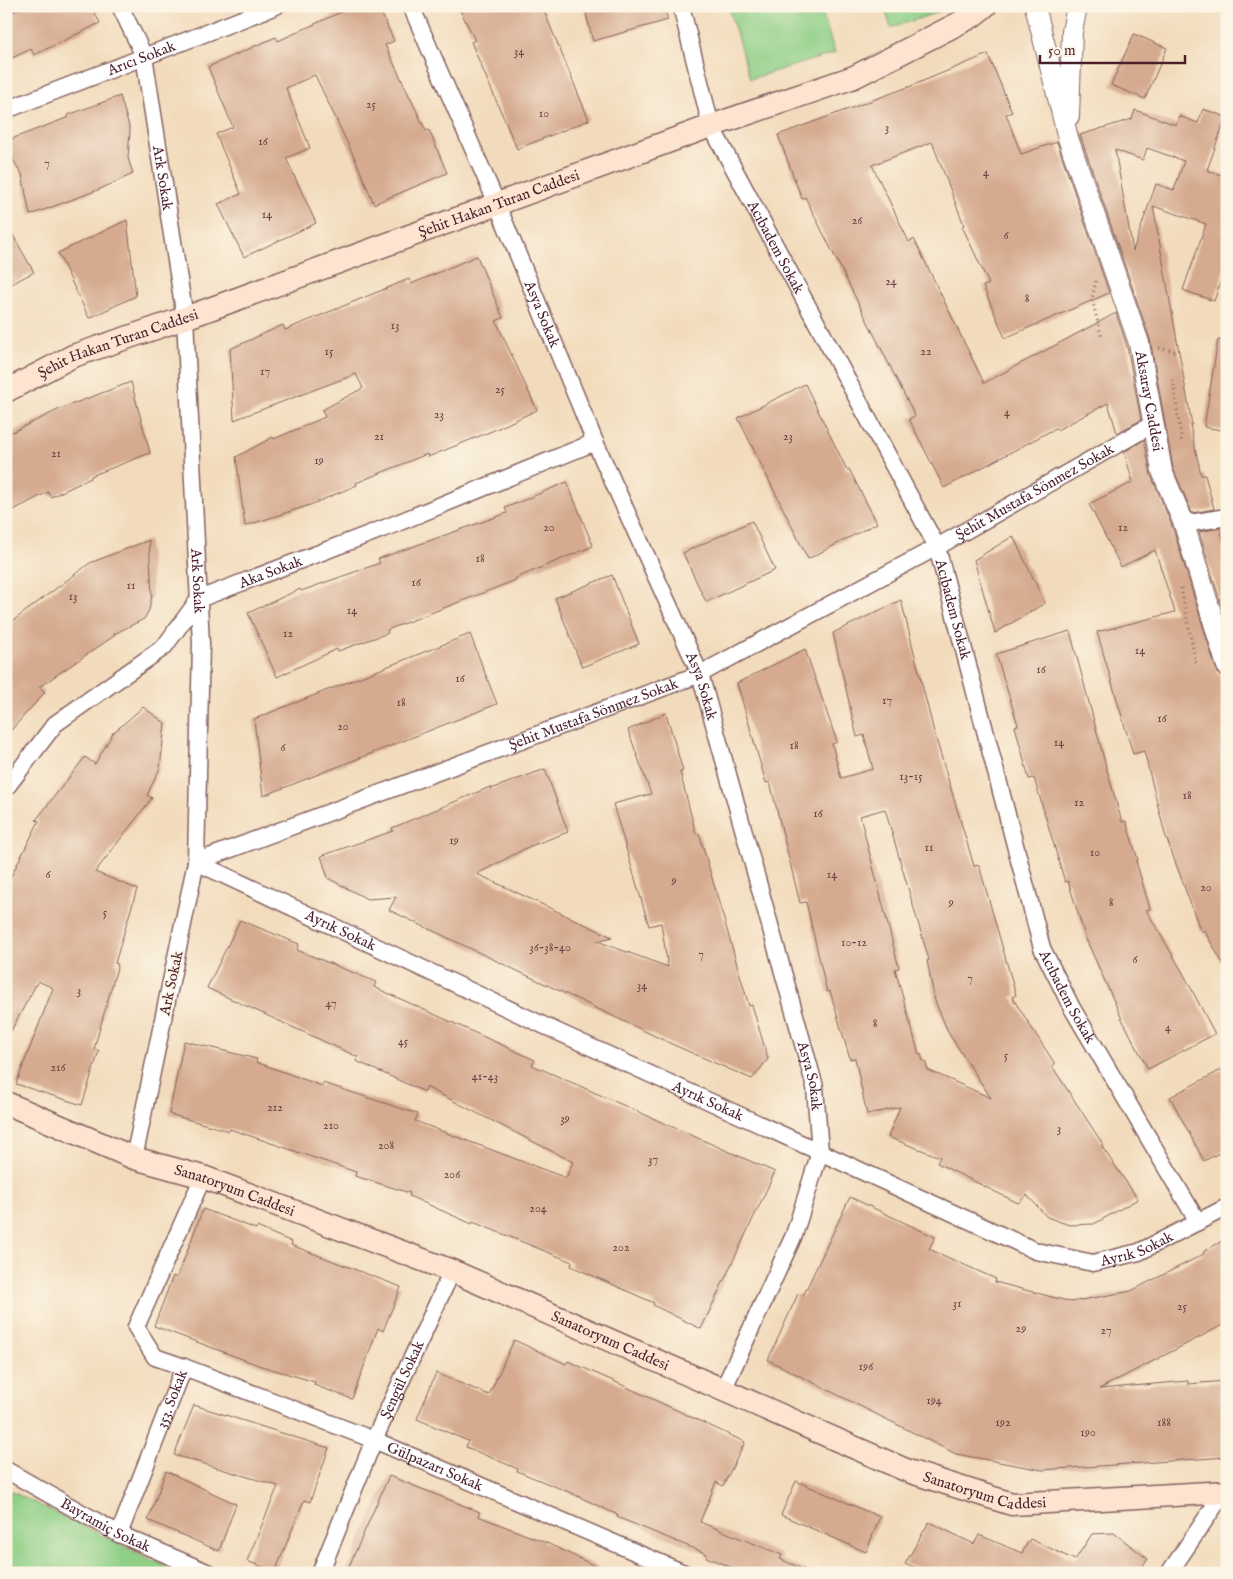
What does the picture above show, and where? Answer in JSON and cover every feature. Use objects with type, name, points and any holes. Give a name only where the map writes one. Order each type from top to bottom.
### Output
[{"type":"main road","name":"Şehit Hakan Turan Caddesi","points":[[6,391],[73,356],[185,318],[710,126],[854,77],[971,17],[985,6]]},
{"type":"main road","name":"Sanatoryum Caddesi","points":[[6,1103],[134,1158],[203,1177],[452,1271],[908,1471],[1012,1504],[1226,1492]]},
{"type":"street","name":"Ark Sokak","points":[[120,6],[144,56],[185,318],[201,644],[196,862],[134,1158]]},
{"type":"street","name":"Arıcı Sokak","points":[[6,110],[276,6]]},
{"type":"street","name":"Asya Sokak","points":[[411,6],[497,204],[595,442],[700,674],[815,1087],[820,1152],[794,1235],[723,1390]]},
{"type":"street","name":"Acıbadem Sokak","points":[[681,6],[710,126],[938,547],[1042,948],[1072,1008],[1198,1222]]},
{"type":"street","name":"Aksaray Caddesi","points":[[1035,6],[1068,138],[1140,343],[1162,471],[1184,524],[1227,666]]},
{"type":"street","points":[[1068,138],[1072,32],[1077,6]]},
{"type":"street","name":"Şehit Mustafa Sönmez Sokak","points":[[196,862],[700,674],[938,547],[1155,424]]},
{"type":"street","name":"Aka Sokak","points":[[199,600],[390,526],[595,442]]},
{"type":"street","points":[[1184,524],[1227,517]]},
{"type":"street","points":[[6,788],[55,724],[164,647],[199,600]]},
{"type":"street","name":"Ayrık Sokak","points":[[196,862],[545,1026],[1036,1251],[1093,1263],[1139,1252],[1227,1207]]},
{"type":"street","name":"353. Sokak","points":[[119,1534],[184,1367],[155,1357],[136,1327],[203,1177]]},
{"type":"street","name":"Şengül Sokak","points":[[320,1573],[374,1440],[452,1271]]},
{"type":"street","name":"Gülpazarı Sokak","points":[[184,1367],[374,1440],[684,1573]]},
{"type":"street","name":"Bayramiç Sokak","points":[[6,1470],[119,1534],[208,1573]]},
{"type":"street","points":[[1170,1573],[1226,1492]]},
{"type":"path","points":[[1092,299],[1102,339]]},
{"type":"path","points":[[1168,354],[1178,352]]},
{"type":"path","points":[[1173,380],[1182,444]]},
{"type":"path","points":[[1184,598],[1196,664]]},
{"type":"green space","points":[[728,6],[820,6],[835,53],[750,79]]},
{"type":"green space","points":[[884,6],[953,6],[953,7],[891,28]]},
{"type":"green space","points":[[6,1490],[13,1492],[179,1573],[6,1573]]},
{"type":"building","points":[[25,6],[91,6],[100,23],[34,55],[31,49],[6,61],[6,15]]},
{"type":"building","points":[[354,6],[378,6],[394,41],[385,45],[426,131],[429,130],[447,173],[374,204],[356,161],[315,75],[286,88],[310,148],[286,158],[316,223],[244,257],[218,204],[241,194],[216,134],[233,127],[208,67],[276,37],[278,41]]},
{"type":"building","points":[[458,6],[542,6],[589,120],[517,149],[471,42],[475,40]]},
{"type":"building","points":[[584,6],[664,6],[668,20],[593,41]]},
{"type":"building","points":[[1134,34],[1167,48],[1145,99],[1111,85]]},
{"type":"building","points":[[988,54],[1012,112],[1006,114],[1021,154],[1057,142],[1109,293],[1005,338],[983,286],[989,284],[962,226],[964,225],[932,142],[872,165],[909,242],[914,239],[984,383],[1116,313],[1127,346],[1141,420],[1117,433],[1108,403],[1057,430],[1056,428],[944,488],[909,419],[915,416],[805,197],[802,199],[778,135],[911,86]]},
{"type":"building","points":[[120,96],[130,130],[128,158],[133,174],[98,190],[30,215],[22,174],[6,149],[6,141]]},
{"type":"building","points":[[1203,109],[1226,117],[1207,170],[1227,177],[1227,263],[1214,301],[1183,290],[1206,224],[1153,206],[1192,425],[1190,425],[1201,475],[1205,475],[1214,509],[1192,513],[1173,468],[1150,339],[1080,135],[1132,119],[1135,110],[1176,125],[1179,116],[1198,123]],"holes":[[[1147,148],[1184,161],[1174,190],[1156,184],[1133,251],[1115,150],[1143,160]]]},
{"type":"building","points":[[127,220],[136,296],[89,318],[58,253]]},
{"type":"building","points":[[6,223],[34,272],[6,287]]},
{"type":"building","points":[[477,256],[503,318],[496,321],[537,410],[428,457],[427,454],[356,483],[357,485],[310,505],[245,526],[236,457],[273,437],[274,439],[325,417],[322,410],[363,388],[356,374],[234,420],[230,349],[283,325],[285,330],[409,279],[411,284]]},
{"type":"building","points":[[1218,340],[1227,340],[1227,431],[1204,427]]},
{"type":"building","points":[[131,382],[150,453],[91,476],[91,478],[51,497],[48,492],[6,514],[6,435],[62,408]]},
{"type":"building","points":[[805,384],[847,470],[849,469],[877,523],[808,559],[738,418]]},
{"type":"building","points":[[1144,440],[1151,475],[1173,528],[1216,669],[1219,675],[1227,678],[1227,971],[1204,930],[1201,932],[1165,834],[1144,751],[1133,754],[1097,632],[1175,612],[1155,550],[1121,567],[1089,504],[1133,482],[1124,452]]},
{"type":"building","points":[[567,482],[593,546],[516,578],[516,580],[387,630],[388,633],[338,651],[337,649],[277,677],[248,613],[300,589],[301,591],[380,563],[378,559],[507,513],[505,508]]},
{"type":"building","points":[[752,521],[775,570],[706,602],[683,553]]},
{"type":"building","points":[[1220,528],[1227,554],[1227,624],[1199,532]]},
{"type":"building","points":[[1013,536],[1045,603],[995,633],[974,560]]},
{"type":"building","points":[[149,540],[152,595],[149,610],[144,619],[114,634],[114,636],[39,687],[45,692],[6,736],[6,626],[90,563]]},
{"type":"building","points":[[612,575],[639,644],[582,667],[555,598]]},
{"type":"building","points":[[901,600],[934,732],[974,866],[979,865],[1016,995],[1012,997],[1055,1064],[1052,1066],[1104,1146],[1102,1147],[1138,1199],[1094,1224],[1069,1225],[1047,1217],[1027,1195],[1018,1203],[937,1163],[940,1157],[888,1137],[900,1107],[867,1115],[855,1058],[850,1059],[830,991],[827,992],[806,902],[800,903],[770,782],[766,783],[737,683],[805,649],[837,742],[832,744],[841,778],[873,769],[864,735],[857,737],[833,633]],"holes":[[[885,809],[929,960],[927,961],[935,1001],[949,1034],[991,1098],[928,1070],[921,1054],[919,1055],[895,969],[899,968],[860,816]]]},
{"type":"building","points":[[1070,631],[1122,822],[1126,821],[1138,860],[1136,861],[1150,909],[1146,910],[1182,971],[1215,1034],[1148,1069],[1122,1019],[1086,939],[1068,881],[1065,882],[1034,778],[1029,779],[1015,726],[1018,725],[996,654]]},
{"type":"building","points":[[470,634],[497,704],[263,796],[254,719]]},
{"type":"building","points":[[143,707],[165,723],[160,768],[147,795],[152,798],[95,872],[137,889],[115,963],[118,964],[94,1049],[99,1051],[82,1105],[16,1084],[53,988],[38,981],[6,1040],[6,886],[39,821],[36,820],[85,757],[95,764],[113,733]]},
{"type":"building","points":[[666,713],[683,771],[680,772],[696,834],[699,833],[749,1006],[752,1005],[768,1059],[752,1079],[676,1046],[389,910],[396,897],[367,899],[328,878],[321,856],[393,831],[392,828],[490,787],[491,789],[545,769],[568,832],[528,847],[477,874],[612,937],[597,941],[668,967],[661,923],[649,926],[613,804],[651,794],[628,730]]},
{"type":"building","points":[[240,920],[299,944],[297,950],[376,982],[374,987],[535,1060],[532,1065],[775,1172],[701,1329],[653,1305],[654,1303],[571,1266],[572,1262],[473,1222],[472,1224],[409,1196],[410,1193],[355,1176],[356,1172],[230,1129],[229,1131],[169,1114],[184,1041],[257,1059],[256,1062],[322,1086],[323,1083],[418,1114],[415,1121],[566,1178],[573,1162],[426,1087],[425,1092],[356,1061],[358,1057],[207,988]]},
{"type":"building","points":[[1227,1067],[1227,1149],[1204,1161],[1170,1097]]},
{"type":"building","points":[[850,1197],[935,1237],[929,1249],[996,1279],[995,1282],[1071,1302],[1131,1291],[1204,1254],[1203,1252],[1227,1238],[1227,1323],[1099,1389],[1188,1381],[1188,1384],[1227,1381],[1227,1457],[1042,1470],[956,1454],[768,1360],[798,1294],[803,1296]]},
{"type":"building","points":[[203,1209],[256,1229],[257,1227],[292,1242],[291,1245],[401,1287],[383,1331],[378,1328],[352,1399],[314,1385],[315,1382],[261,1366],[154,1326],[173,1276],[177,1278]]},
{"type":"building","points":[[514,1340],[566,1364],[568,1361],[745,1442],[723,1486],[716,1482],[700,1522],[782,1555],[780,1559],[812,1573],[745,1573],[706,1557],[707,1554],[617,1517],[618,1515],[571,1493],[517,1471],[518,1469],[466,1447],[468,1441],[417,1419],[436,1373],[489,1395]]},
{"type":"building","points":[[194,1405],[329,1448],[310,1502],[304,1500],[275,1572],[247,1561],[278,1486],[174,1455]]},
{"type":"building","points":[[166,1471],[236,1504],[219,1551],[148,1520]]},
{"type":"building","points":[[389,1476],[480,1512],[478,1516],[547,1543],[610,1573],[346,1573]]},
{"type":"building","points":[[796,1481],[880,1517],[866,1552],[781,1515]]},
{"type":"building","points":[[929,1522],[974,1544],[979,1535],[1022,1553],[1030,1539],[1075,1560],[1092,1534],[1114,1533],[1148,1559],[1138,1573],[933,1573],[905,1564]]}]
